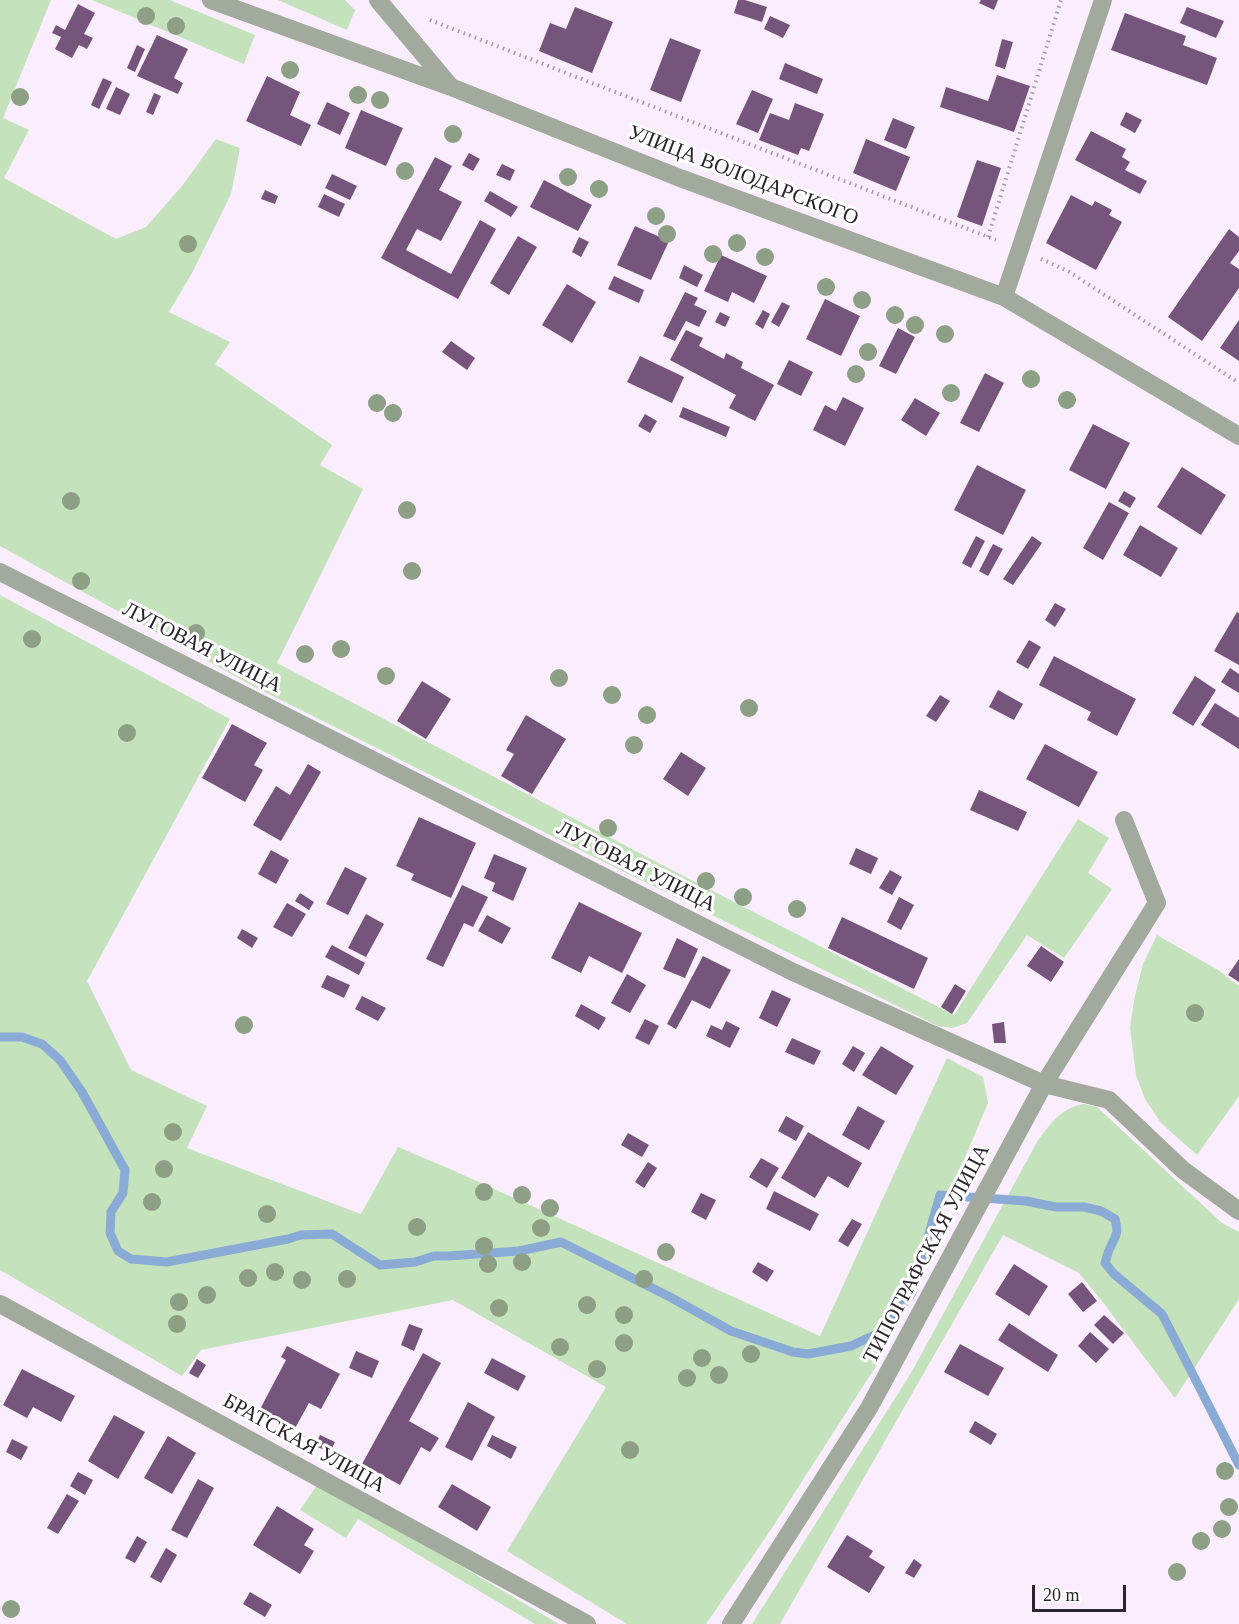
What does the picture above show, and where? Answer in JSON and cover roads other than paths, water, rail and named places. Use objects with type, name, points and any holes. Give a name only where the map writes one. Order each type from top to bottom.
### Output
[{"type":"street","name":"УЛИЦА ВОЛОДАРСКОГО","points":[[211,0],[451,87],[680,178],[1004,297],[1239,436]]},
{"type":"street","points":[[378,0],[451,87]]},
{"type":"street","points":[[1004,297],[1103,0]]},
{"type":"street","name":"ЛУГОВАЯ УЛИЦА","points":[[0,572],[793,972],[1044,1084],[1109,1100],[1183,1170],[1239,1212]]},
{"type":"street","name":"ТИПОГРАФСКАЯ УЛИЦА","points":[[731,1624],[869,1408],[1044,1084],[1157,903],[1124,820]]},
{"type":"street","name":"БРАТСКАЯ УЛИЦА","points":[[0,1304],[587,1624]]},
{"type":"waterway","points":[[0,1037],[22,1037],[42,1044],[60,1060],[82,1092],[125,1170],[123,1193],[111,1212],[110,1233],[118,1251],[131,1259],[167,1262],[301,1235],[332,1234],[380,1265],[415,1262],[434,1256],[519,1251],[561,1242],[670,1297],[731,1331],[793,1352],[808,1354],[851,1346],[883,1331],[912,1293],[940,1195],[1026,1201],[1056,1207],[1084,1207],[1101,1211],[1115,1219],[1117,1228],[1105,1263],[1114,1274],[1162,1314],[1239,1465]]}]
